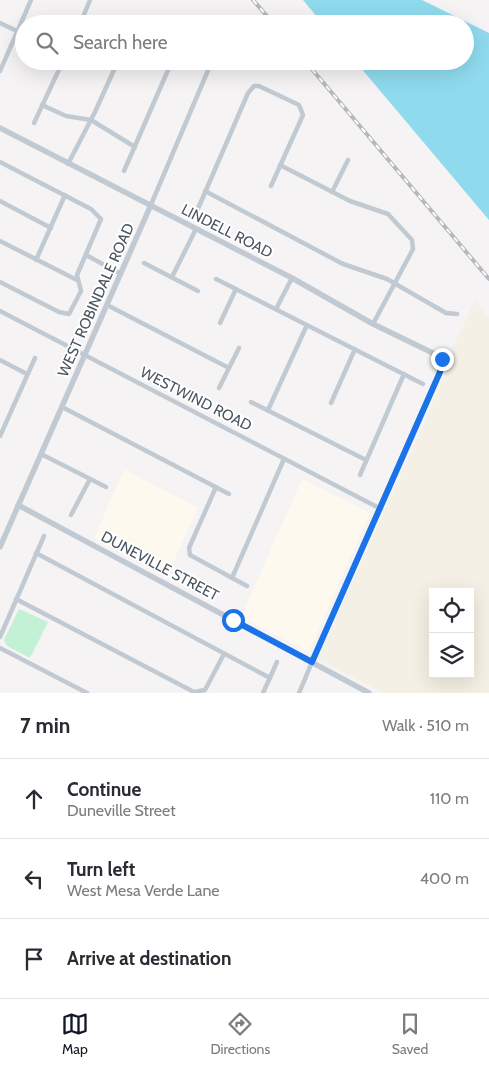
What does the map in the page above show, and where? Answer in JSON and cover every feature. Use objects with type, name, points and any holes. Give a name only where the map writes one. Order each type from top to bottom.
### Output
[{"type":"street","points":[[24,15],[31,0]]},
{"type":"street","points":[[84,15],[90,0]]},
{"type":"street","points":[[0,23],[15,31]]},
{"type":"street","points":[[0,71],[15,37]]},
{"type":"street","points":[[34,123],[59,70]]},
{"type":"street","points":[[68,164],[114,70]]},
{"type":"street","points":[[124,171],[168,70]]},
{"type":"street","name":"WEST ROBINDALE ROAD","points":[[0,547],[2,536],[62,408],[208,70]]},
{"type":"street","points":[[196,211],[248,92],[254,86],[259,86],[299,105],[303,115],[271,186]]},
{"type":"street","points":[[42,105],[66,116],[91,120],[135,147]]},
{"type":"street","name":"LINDELL ROAD","points":[[0,128],[150,207],[292,278],[373,324],[440,356],[442,359],[440,372],[381,509]]},
{"type":"street","points":[[332,192],[348,160]]},
{"type":"street","points":[[0,162],[65,195],[99,216],[100,222],[77,280],[81,291],[69,314],[59,312],[0,282]]},
{"type":"street","points":[[280,165],[358,205],[388,214],[413,244],[373,324]]},
{"type":"street","points":[[205,191],[343,264],[395,283],[441,311],[458,314]]},
{"type":"street","points":[[36,260],[65,195]]},
{"type":"street","points":[[0,201],[50,228]]},
{"type":"street","points":[[172,277],[196,230]]},
{"type":"street","points":[[0,241],[77,280]]},
{"type":"street","points":[[86,256],[121,274]]},
{"type":"street","points":[[144,263],[198,290]]},
{"type":"street","points":[[276,309],[292,278]]},
{"type":"street","points":[[216,279],[423,384]]},
{"type":"street","points":[[220,323],[236,289]]},
{"type":"street","points":[[107,305],[229,368]]},
{"type":"street","name":"WESTWIND ROAD","points":[[0,311],[381,509]]},
{"type":"street","points":[[268,410],[307,325]]},
{"type":"street","points":[[219,388],[239,348]]},
{"type":"street","points":[[331,403],[355,349]]},
{"type":"street","points":[[1,433],[35,358]]},
{"type":"street","points":[[0,360],[27,374]]},
{"type":"street","points":[[360,475],[404,374]]},
{"type":"street","points":[[251,402],[366,460]]},
{"type":"street","points":[[62,408],[229,494]]},
{"type":"street","points":[[41,454],[106,487]]},
{"type":"street","points":[[232,578],[284,459]]},
{"type":"street","points":[[71,515],[90,479]]},
{"type":"street","points":[[216,487],[189,548],[190,555],[247,586]]},
{"type":"street","name":"DUNEVILLE STREET","points":[[18,505],[369,693]]},
{"type":"street","points":[[299,693],[381,509]]},
{"type":"street","points":[[0,637],[44,536]]},
{"type":"street","points":[[36,553],[270,678]]},
{"type":"street","points":[[16,599],[188,690],[198,693],[208,687],[224,654]]},
{"type":"street","points":[[0,648],[87,693]]},
{"type":"street","points":[[263,693],[277,662]]},
{"type":"shaded area","points":[[124,469],[198,508],[167,576],[94,538]]},
{"type":"shaded area","points":[[302,479],[370,513],[309,652],[241,617]]},
{"type":"green space","points":[[19,609],[48,622],[30,658],[7,646],[4,640]]},
{"type":"sand","points":[[475,300],[489,318],[489,693],[384,693],[318,659],[454,356],[450,354]]},
{"type":"water","points":[[303,0],[422,0],[452,15],[316,15]]},
{"type":"water","points":[[474,26],[489,33],[489,220],[363,70],[474,70]]},
{"type":"railway","points":[[253,0],[266,15]]},
{"type":"railway","points":[[313,70],[489,279]]},
{"type":"route","points":[[233,620],[312,662],[440,372],[442,359]]}]
